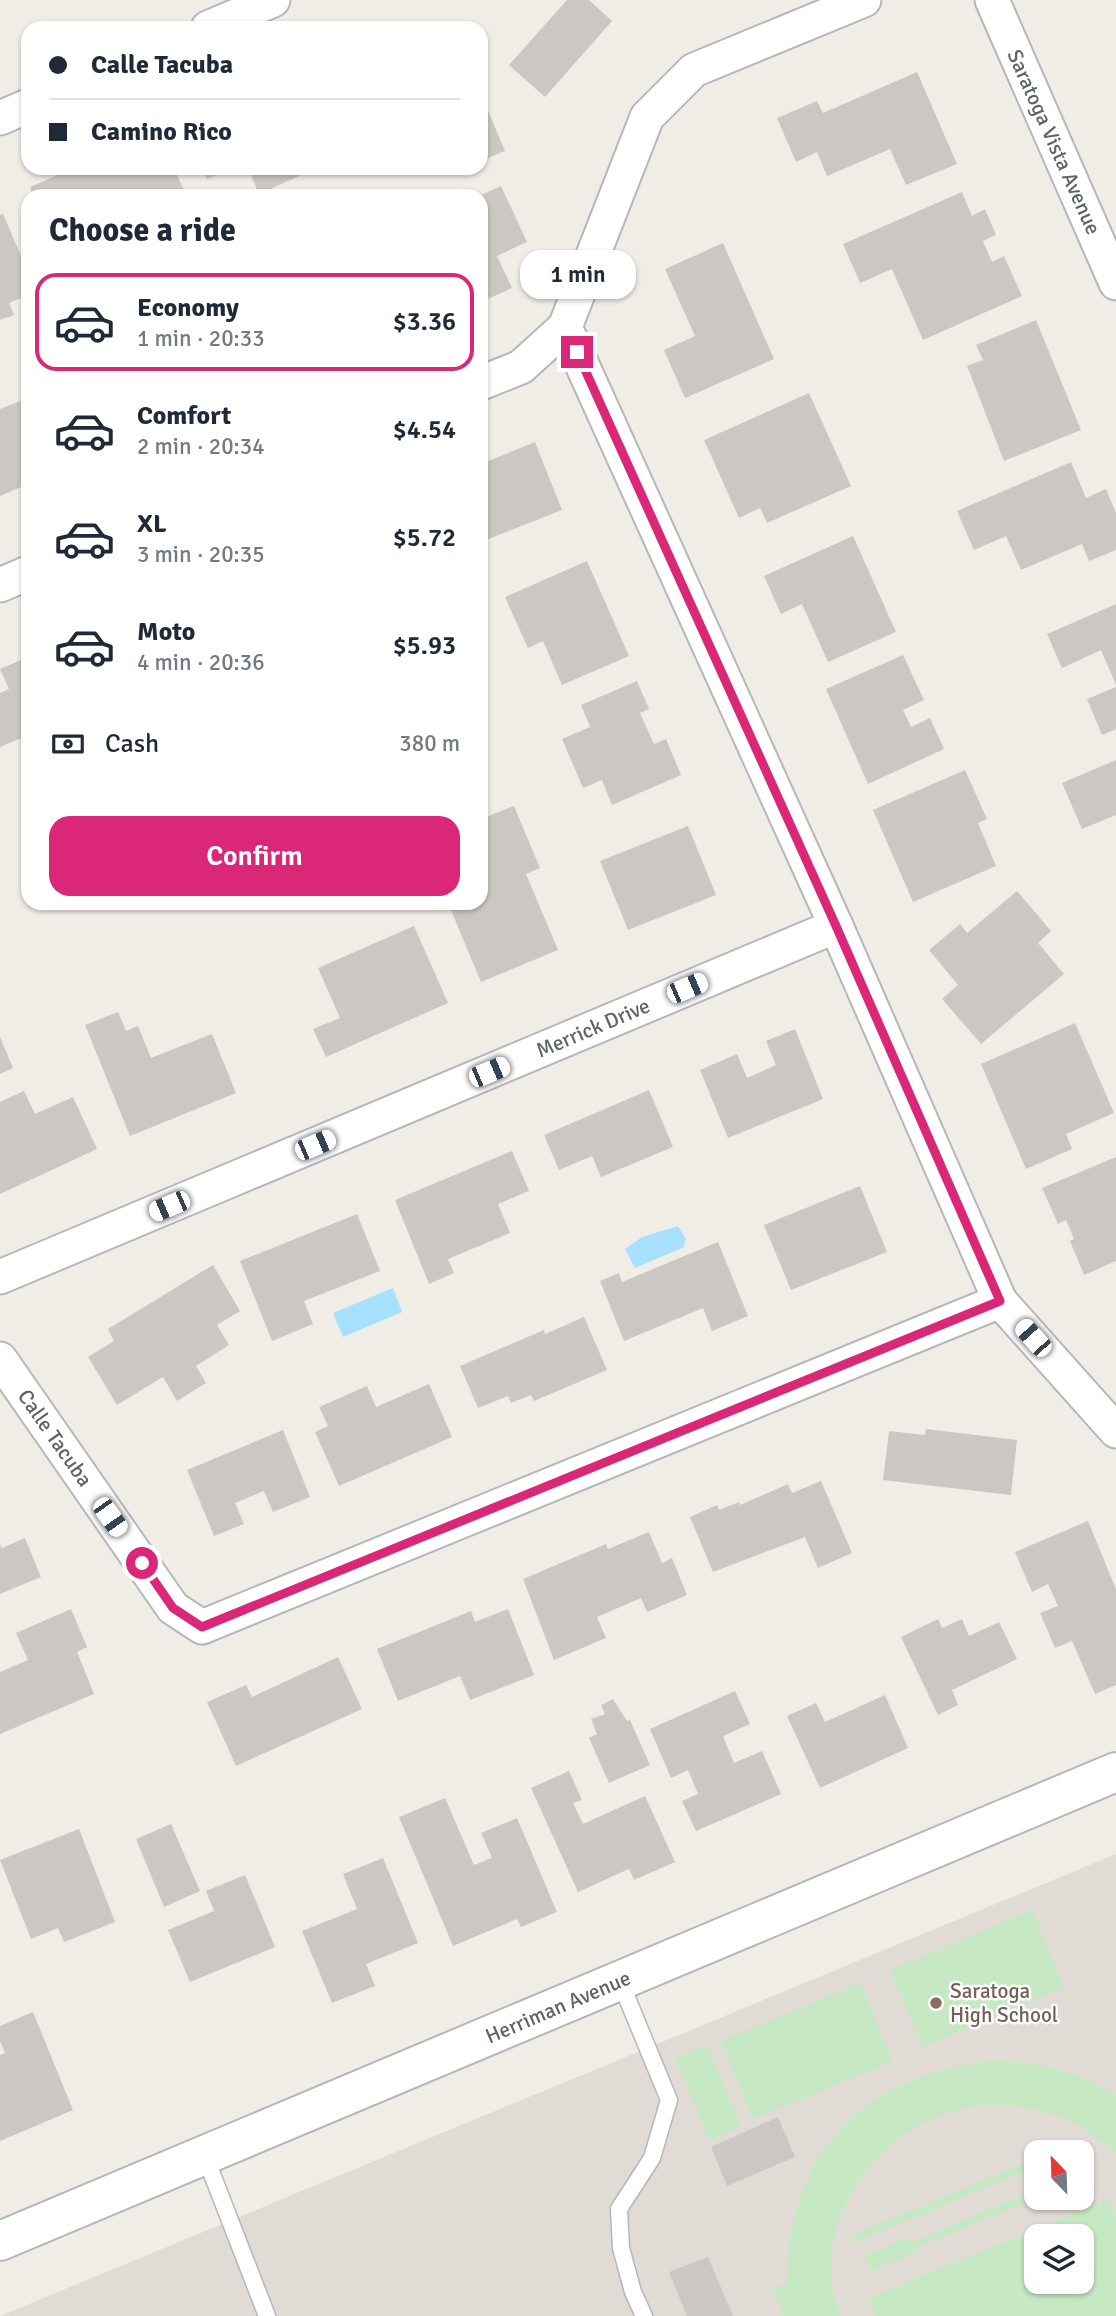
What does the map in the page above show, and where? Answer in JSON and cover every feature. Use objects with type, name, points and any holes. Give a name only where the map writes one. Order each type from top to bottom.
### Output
[{"type":"street","points":[[224,21],[273,0]]},
{"type":"street","points":[[488,380],[521,367],[565,327],[647,117],[694,70],[864,0]]},
{"type":"street","name":"Saratoga Vista Avenue","points":[[992,0],[1116,283]]},
{"type":"street","points":[[0,118],[21,109]]},
{"type":"street","points":[[565,327],[836,926],[1000,1301],[1116,1431]]},
{"type":"street","points":[[0,585],[21,576]]},
{"type":"street","name":"Merrick Drive","points":[[0,1277],[836,926]]},
{"type":"street","name":"Calle Tacuba","points":[[0,1359],[173,1608],[202,1627],[1000,1301]]},
{"type":"street","name":"Herriman Avenue","points":[[0,2241],[1116,1772]]},
{"type":"lane","points":[[620,1981],[669,2100],[652,2158],[619,2209],[621,2248],[633,2292],[643,2316]]},
{"type":"lane","points":[[205,2156],[267,2316]]},
{"type":"shaded area","name":"Saratoga High School","points":[[1116,1854],[1116,2316],[0,2316]]},
{"type":"green space","points":[[1032,1910],[1064,1987],[922,2047],[890,1970]]},
{"type":"green space","points":[[861,1983],[893,2061],[753,2119],[721,2041]]},
{"type":"green space","points":[[707,2044],[741,2127],[709,2141],[675,2058]]},
{"type":"green space","points":[[997,2060],[1059,2070],[1116,2096],[1116,2154],[1075,2123],[1034,2109],[979,2106],[953,2111],[927,2121],[903,2136],[881,2155],[862,2177],[847,2202],[836,2228],[831,2256],[833,2289],[840,2316],[784,2316],[772,2288],[787,2283],[791,2235],[802,2193],[819,2156],[843,2126],[873,2101],[909,2082],[950,2068]]},
{"type":"green space","points":[[1024,2163],[1024,2172],[853,2243],[850,2236]]},
{"type":"green space","points":[[1024,2195],[1024,2203],[914,2248],[916,2253],[871,2271],[864,2256],[909,2237],[912,2242]]},
{"type":"green space","points":[[1109,2199],[1116,2217],[1116,2316],[876,2316],[868,2298],[1024,2234],[1024,2294],[1094,2294],[1094,2224],[1048,2224],[1082,2210],[1094,2210],[1094,2205]]},
{"type":"water","points":[[678,1226],[686,1239],[684,1247],[635,1268],[625,1249],[642,1237]]},
{"type":"water","points":[[393,1288],[402,1312],[343,1337],[333,1313]]},
{"type":"building","points":[[567,0],[589,0],[612,21],[545,97],[509,65]]},
{"type":"building","points":[[917,72],[957,164],[906,185],[890,149],[827,176],[817,152],[796,162],[777,118],[817,101],[823,113]]},
{"type":"building","points":[[488,111],[505,151],[488,158]]},
{"type":"building","points":[[58,175],[177,175],[183,189],[31,189]]},
{"type":"building","points":[[251,175],[301,175],[270,189],[257,189]]},
{"type":"building","points":[[501,186],[527,242],[497,256],[512,288],[488,299],[488,192]]},
{"type":"building","points":[[962,192],[972,216],[985,209],[996,235],[983,241],[992,262],[1004,256],[1022,296],[923,340],[892,269],[860,283],[843,244]]},
{"type":"building","points":[[3,214],[21,256],[21,298],[9,303],[14,315],[0,320],[0,215]]},
{"type":"building","points":[[723,243],[774,359],[685,398],[664,350],[695,336],[665,269]]},
{"type":"building","points":[[1036,320],[1081,430],[1004,461],[967,366],[983,360],[976,345]]},
{"type":"building","points":[[809,393],[851,486],[767,523],[760,508],[739,518],[704,440]]},
{"type":"building","points":[[21,401],[21,487],[0,496],[0,409]]},
{"type":"building","points":[[535,442],[562,510],[488,539],[488,461]]},
{"type":"building","points":[[1071,462],[1086,498],[1106,489],[1116,513],[1116,550],[1089,561],[1082,544],[1021,570],[1006,536],[974,550],[957,511]]},
{"type":"building","points":[[853,536],[896,632],[828,662],[802,604],[781,614],[764,576]]},
{"type":"building","points":[[587,561],[629,656],[562,685],[543,641],[528,648],[505,597]]},
{"type":"building","points":[[1116,604],[1116,685],[1101,650],[1062,668],[1047,634]]},
{"type":"building","points":[[903,655],[924,700],[903,710],[911,727],[930,718],[944,749],[868,784],[826,689]]},
{"type":"building","points":[[21,660],[21,738],[0,747],[0,693],[9,689],[0,669]]},
{"type":"building","points":[[637,681],[649,709],[640,713],[654,744],[666,739],[681,775],[612,805],[602,780],[583,788],[562,739],[590,727],[581,705]]},
{"type":"building","points":[[1116,687],[1116,729],[1102,735],[1087,699]]},
{"type":"building","points":[[1116,760],[1116,815],[1082,829],[1062,783]]},
{"type":"building","points":[[965,770],[987,819],[978,823],[996,866],[913,902],[873,810]]},
{"type":"building","points":[[514,806],[540,868],[526,874],[558,950],[481,982],[451,910],[488,910],[488,816]]},
{"type":"building","points":[[688,826],[716,895],[628,930],[600,861]]},
{"type":"building","points":[[1017,891],[1051,931],[1038,943],[1064,974],[981,1044],[942,999],[958,985],[929,950],[960,924],[967,933]]},
{"type":"building","points":[[414,926],[448,1003],[326,1057],[313,1029],[340,1018],[318,968]]},
{"type":"building","points":[[118,1012],[126,1031],[138,1026],[151,1058],[212,1034],[236,1093],[130,1136],[85,1025]]},
{"type":"building","points":[[1075,1023],[1114,1113],[1066,1134],[1072,1149],[1026,1169],[981,1064]]},
{"type":"building","points":[[795,1029],[823,1099],[728,1138],[700,1070],[737,1054],[747,1078],[776,1065],[766,1041]]},
{"type":"building","points":[[0,1037],[13,1068],[0,1074]]},
{"type":"building","points":[[649,1090],[673,1147],[601,1177],[592,1156],[559,1170],[544,1135]]},
{"type":"building","points":[[24,1091],[35,1114],[73,1097],[97,1149],[0,1194],[0,1102]]},
{"type":"building","points":[[512,1151],[529,1191],[498,1204],[510,1233],[448,1259],[454,1273],[429,1284],[395,1200]]},
{"type":"building","points":[[1116,1157],[1116,1261],[1084,1275],[1070,1241],[1074,1239],[1066,1220],[1058,1224],[1042,1188]]},
{"type":"building","points":[[860,1186],[887,1252],[791,1290],[764,1225]]},
{"type":"building","points":[[357,1214],[380,1271],[304,1301],[313,1324],[272,1341],[240,1261]]},
{"type":"building","points":[[718,1242],[748,1316],[712,1331],[703,1308],[624,1341],[600,1281],[619,1273],[622,1282]]},
{"type":"building","points":[[213,1265],[240,1311],[217,1325],[229,1345],[196,1366],[206,1383],[177,1401],[163,1377],[117,1405],[88,1357],[114,1341],[108,1329]]},
{"type":"building","points":[[584,1317],[607,1370],[534,1401],[531,1395],[511,1403],[508,1396],[478,1408],[460,1366],[544,1330],[545,1334]]},
{"type":"building","points":[[429,1384],[452,1437],[339,1486],[315,1432],[328,1426],[319,1407],[367,1386],[376,1407]]},
{"type":"building","points":[[926,1429],[1017,1440],[1011,1495],[883,1480],[889,1431],[925,1435]]},
{"type":"building","points":[[283,1430],[310,1497],[273,1512],[264,1491],[235,1503],[244,1524],[214,1536],[187,1470]]},
{"type":"building","points":[[821,1481],[852,1553],[818,1568],[805,1537],[713,1572],[690,1517],[717,1505],[719,1510],[739,1502],[740,1505],[788,1484],[792,1493]]},
{"type":"building","points":[[1088,1521],[1116,1589],[1116,1685],[1095,1694],[1072,1641],[1055,1648],[1040,1613],[1058,1606],[1048,1584],[1032,1592],[1015,1552]]},
{"type":"building","points":[[649,1532],[662,1563],[672,1558],[687,1595],[647,1612],[641,1598],[597,1617],[606,1638],[554,1660],[523,1579],[606,1544],[608,1549]]},
{"type":"building","points":[[25,1538],[41,1577],[0,1594],[0,1544],[2,1548]]},
{"type":"building","points":[[71,1609],[87,1647],[77,1652],[94,1694],[0,1734],[0,1672],[28,1660],[16,1633]]},
{"type":"building","points":[[508,1609],[534,1675],[470,1700],[460,1676],[398,1701],[377,1649],[471,1611],[475,1622]]},
{"type":"building","points":[[938,1619],[942,1628],[962,1619],[969,1636],[999,1622],[1017,1659],[952,1690],[958,1705],[938,1715],[901,1637]]},
{"type":"building","points":[[338,1657],[362,1709],[236,1766],[207,1702],[246,1685],[252,1697]]},
{"type":"building","points":[[735,1691],[750,1724],[723,1736],[734,1763],[762,1751],[781,1794],[696,1831],[682,1801],[698,1794],[688,1770],[671,1778],[650,1729]]},
{"type":"building","points":[[885,1695],[908,1748],[820,1788],[787,1716],[816,1703],[825,1722]]},
{"type":"building","points":[[613,1699],[627,1721],[630,1720],[650,1765],[609,1783],[589,1738],[597,1734],[591,1719],[605,1714],[601,1705]]},
{"type":"building","points":[[569,1771],[582,1800],[573,1803],[583,1824],[645,1796],[675,1862],[634,1880],[629,1869],[578,1892],[531,1788]]},
{"type":"building","points":[[445,1798],[474,1865],[492,1858],[481,1833],[517,1818],[557,1912],[521,1927],[517,1919],[453,1946],[399,1817]]},
{"type":"building","points":[[171,1824],[200,1891],[164,1907],[136,1839]]},
{"type":"building","points":[[79,1829],[115,1922],[64,1942],[58,1928],[31,1939],[0,1860]]},
{"type":"building","points":[[383,1858],[418,1943],[366,1964],[375,1986],[332,2003],[302,1931],[357,1909],[343,1874]]},
{"type":"building","points":[[245,1875],[275,1947],[190,1982],[168,1930],[214,1911],[206,1891]]},
{"type":"building","points":[[33,2012],[73,2110],[0,2141],[0,2055],[5,2053],[0,2041],[0,2026]]},
{"type":"building","points":[[778,2117],[795,2157],[727,2186],[711,2147]]},
{"type":"building","points":[[708,2257],[733,2316],[687,2316],[669,2272]]},
{"type":"place","name":"Saratoga High School","points":[[936,2003]]},
{"type":"route","points":[[142,1563],[173,1608],[202,1627],[1000,1301],[836,926],[577,352]]}]
